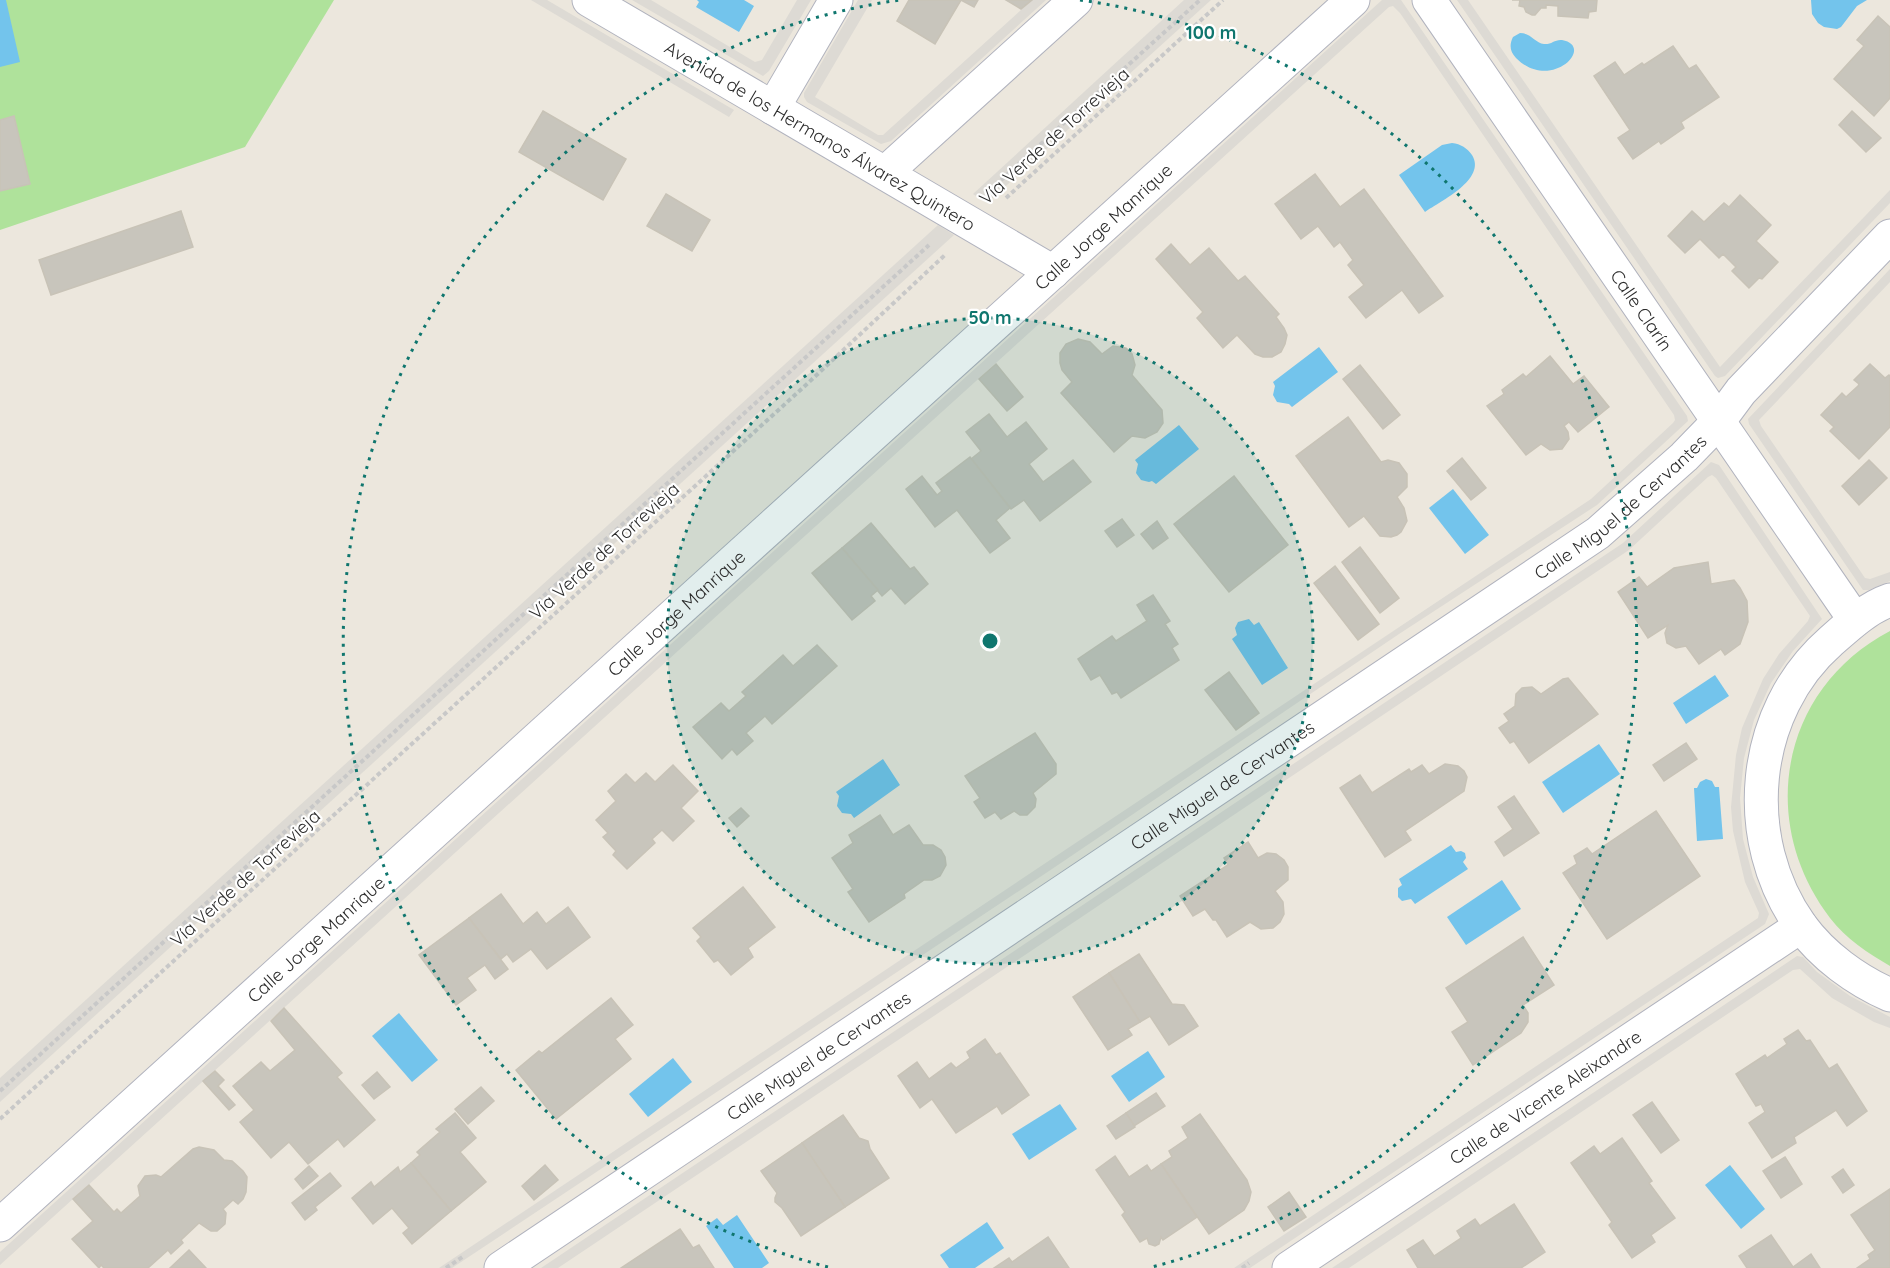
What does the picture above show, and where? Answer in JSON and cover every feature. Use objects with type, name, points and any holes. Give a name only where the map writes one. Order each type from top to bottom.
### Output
[{"type":"street","name":"Avenida de los Hermanos Álvarez Quintero","points":[[589,0],[1053,272]]},
{"type":"street","points":[[773,108],[836,0]]},
{"type":"street","points":[[885,173],[1076,0]]},
{"type":"street","name":"Calle Jorge Manrique","points":[[0,1225],[1353,0]]},
{"type":"street","name":"Calle Clarín","points":[[1429,0],[1855,620]]},
{"type":"street","name":"Calle Miguel de Cervantes","points":[[501,1268],[1598,533],[1684,457],[1718,422],[1741,392],[1890,236]]},
{"type":"street","points":[[1890,600],[1855,620],[1813,657],[1786,696],[1768,740],[1760,787],[1763,834],[1776,880],[1802,926],[1831,958],[1870,986],[1890,995]]},
{"type":"street","name":"Calle de Vicente Aleixandre","points":[[1289,1268],[1802,926]]},
{"type":"path","points":[[0,1090],[968,222],[1200,0]]},
{"type":"path","name":"Vía Verde de Torrevieja","points":[[0,1119],[790,400],[968,222],[1223,0]]},
{"type":"path","points":[[446,1268],[466,1255]]},
{"type":"green space","points":[[0,0],[334,0],[245,147],[0,230]]},
{"type":"green space","points":[[1890,631],[1890,966],[1850,939],[1830,918],[1807,880],[1793,840],[1788,800],[1791,760],[1804,721],[1824,686],[1853,656]]},
{"type":"shaded area","points":[[531,0],[547,0],[734,110],[729,117]]},
{"type":"shaded area","points":[[632,0],[651,0],[755,62],[762,60],[797,0],[811,0],[769,71],[763,76]]},
{"type":"shaded area","points":[[858,0],[872,0],[815,97],[878,135],[883,135],[1032,0],[1046,0],[891,141],[881,144],[807,102],[804,97],[804,93]]},
{"type":"shaded area","points":[[1184,0],[1211,0],[987,203],[973,194]]},
{"type":"shaded area","points":[[1382,0],[1401,0],[1687,416],[1688,421],[1597,505],[1399,634],[1052,869],[452,1268],[439,1268],[1591,499],[1673,423],[1674,415],[1400,13],[1393,6],[1389,7],[0,1265],[0,1252]]},
{"type":"shaded area","points":[[1457,0],[1468,0],[1720,367],[1890,190],[1890,203],[1725,376],[1718,378]]},
{"type":"shaded area","points":[[938,225],[954,235],[0,1102],[0,1078]]},
{"type":"shaded area","points":[[1890,269],[1890,282],[1759,420],[1865,578],[1870,579],[1890,572],[1890,581],[1869,590],[1863,590],[1749,424],[1748,419]]},
{"type":"shaded area","points":[[1711,462],[1719,465],[1822,619],[1793,651],[1771,683],[1754,720],[1744,758],[1740,798],[1743,839],[1753,877],[1769,914],[1765,924],[1250,1268],[1234,1268],[1758,918],[1759,913],[1745,882],[1733,831],[1731,807],[1736,755],[1742,728],[1763,679],[1779,654],[1810,616],[1712,475],[1629,550],[558,1268],[541,1268],[1623,543]]},
{"type":"shaded area","points":[[1797,956],[1803,957],[1817,972],[1850,996],[1890,1017],[1890,1028],[1874,1022],[1832,998],[1800,969],[1793,970],[1349,1268],[1332,1268]]},
{"type":"water","points":[[0,0],[6,0],[20,62],[0,67]]},
{"type":"water","points":[[697,0],[744,0],[754,6],[739,32],[696,7],[699,2]]},
{"type":"water","points":[[1811,0],[1867,0],[1857,6],[1837,29],[1824,27],[1818,23],[1812,14]]},
{"type":"water","points":[[1520,33],[1544,44],[1562,40],[1571,44],[1574,50],[1572,58],[1555,69],[1543,71],[1529,68],[1511,51],[1513,37]]},
{"type":"water","points":[[1452,143],[1464,147],[1472,155],[1475,164],[1473,172],[1460,188],[1425,212],[1399,175],[1442,145]]},
{"type":"water","points":[[1319,347],[1338,372],[1292,407],[1289,404],[1277,402],[1273,395],[1275,386],[1273,382]]},
{"type":"water","points":[[1179,425],[1199,449],[1156,484],[1152,481],[1141,480],[1136,473],[1138,464],[1135,460]]},
{"type":"water","points":[[1453,489],[1489,535],[1465,554],[1429,508]]},
{"type":"water","points":[[1249,619],[1254,625],[1259,622],[1288,668],[1262,685],[1232,639],[1237,635],[1235,628],[1238,622]]},
{"type":"water","points":[[1715,675],[1729,696],[1686,724],[1673,703]]},
{"type":"water","points":[[1599,744],[1620,774],[1563,813],[1542,782]]},
{"type":"water","points":[[883,759],[900,785],[854,818],[851,814],[842,813],[837,806],[839,796],[836,792]]},
{"type":"water","points":[[1706,779],[1712,781],[1715,787],[1719,787],[1723,839],[1697,841],[1694,788]]},
{"type":"water","points":[[1451,845],[1456,852],[1465,853],[1466,858],[1463,862],[1468,869],[1415,904],[1411,899],[1402,901],[1398,897],[1398,888],[1402,885],[1399,879]]},
{"type":"water","points":[[1502,880],[1521,909],[1466,945],[1447,917]]},
{"type":"water","points":[[399,1013],[438,1060],[412,1082],[372,1036]]},
{"type":"water","points":[[1148,1051],[1165,1077],[1129,1102],[1111,1076]]},
{"type":"water","points":[[673,1058],[692,1082],[648,1117],[629,1094]]},
{"type":"water","points":[[1060,1104],[1077,1129],[1029,1160],[1012,1134]]},
{"type":"water","points":[[1730,1165],[1765,1209],[1741,1229],[1705,1185]]},
{"type":"water","points":[[737,1215],[769,1263],[762,1268],[734,1268],[706,1226],[717,1218],[723,1225]]},
{"type":"water","points":[[987,1222],[1004,1248],[975,1268],[949,1268],[940,1255]]},
{"type":"building","points":[[909,0],[961,0],[935,44],[897,21]]},
{"type":"building","points":[[961,0],[978,0],[974,7]]},
{"type":"building","points":[[1006,0],[1032,0],[1021,9]]},
{"type":"building","points":[[1520,0],[1597,0],[1596,11],[1589,12],[1588,18],[1558,16],[1558,6],[1546,5],[1546,8],[1541,8],[1535,15],[1532,15],[1526,12],[1524,7],[1519,6]]},
{"type":"building","points":[[1878,16],[1890,27],[1890,98],[1874,116],[1834,79],[1864,46],[1857,40]]},
{"type":"building","points":[[1673,46],[1689,69],[1696,65],[1719,97],[1681,122],[1684,128],[1661,144],[1659,141],[1633,159],[1618,138],[1630,130],[1594,76],[1615,62],[1624,75]]},
{"type":"building","points":[[543,111],[626,159],[603,200],[519,152]]},
{"type":"building","points":[[1852,111],[1881,138],[1866,152],[1839,125]]},
{"type":"building","points":[[14,116],[30,184],[0,191],[0,120]]},
{"type":"building","points":[[1315,174],[1340,207],[1364,189],[1443,296],[1419,313],[1402,290],[1366,318],[1349,297],[1364,285],[1348,265],[1353,260],[1340,242],[1334,247],[1318,226],[1301,239],[1275,204]]},
{"type":"building","points":[[666,194],[710,220],[692,251],[647,226]]},
{"type":"building","points":[[1740,195],[1771,225],[1756,241],[1778,262],[1762,279],[1759,278],[1749,288],[1732,271],[1736,267],[1723,254],[1719,258],[1700,239],[1685,253],[1668,236],[1692,211],[1704,222],[1724,203],[1729,207]]},
{"type":"building","points":[[181,211],[193,247],[51,295],[39,260]]},
{"type":"building","points":[[1171,244],[1190,265],[1209,248],[1238,281],[1245,276],[1279,314],[1276,317],[1287,335],[1281,352],[1272,357],[1255,354],[1237,335],[1223,348],[1197,318],[1203,312],[1156,259]]},
{"type":"building","points":[[1078,339],[1090,342],[1102,354],[1113,346],[1126,348],[1132,354],[1135,365],[1132,375],[1162,410],[1163,423],[1157,432],[1145,438],[1132,436],[1114,452],[1061,393],[1072,382],[1062,370],[1060,353],[1066,344]]},
{"type":"building","points":[[1550,356],[1573,384],[1584,376],[1609,407],[1578,432],[1569,422],[1564,426],[1569,439],[1562,449],[1550,450],[1541,444],[1526,455],[1487,406],[1504,394],[1502,390],[1523,374],[1526,377]]},
{"type":"building","points":[[996,364],[1023,397],[1007,411],[979,379]]},
{"type":"building","points":[[1870,364],[1885,378],[1890,376],[1890,427],[1859,459],[1830,431],[1834,427],[1821,415],[1842,393],[1846,397],[1858,386],[1859,384],[1854,380]]},
{"type":"building","points":[[1360,365],[1400,415],[1383,429],[1343,379]]},
{"type":"building","points":[[989,414],[1007,437],[1026,422],[1047,449],[1029,464],[1043,482],[1073,460],[1091,482],[1040,521],[1024,500],[1011,509],[971,459],[981,451],[966,432]]},
{"type":"building","points":[[1348,417],[1381,462],[1388,460],[1399,463],[1407,474],[1407,487],[1397,497],[1404,508],[1407,521],[1397,535],[1380,536],[1364,516],[1349,527],[1296,456]]},
{"type":"building","points":[[970,457],[1010,508],[996,520],[1010,538],[990,553],[957,510],[935,527],[906,489],[922,476],[937,495],[942,491],[936,483]]},
{"type":"building","points":[[1462,458],[1486,488],[1471,500],[1447,471]]},
{"type":"building","points":[[1869,460],[1887,478],[1859,505],[1842,486]]},
{"type":"building","points":[[1234,476],[1288,545],[1229,592],[1174,524]]},
{"type":"building","points":[[1122,519],[1134,535],[1117,547],[1105,531]]},
{"type":"building","points":[[1157,521],[1168,538],[1153,549],[1141,534]]},
{"type":"building","points":[[871,523],[910,569],[914,567],[928,584],[905,604],[891,588],[882,596],[842,548]]},
{"type":"building","points":[[1360,547],[1399,598],[1380,613],[1342,562]]},
{"type":"building","points":[[842,548],[878,590],[871,596],[875,601],[852,620],[812,573]]},
{"type":"building","points":[[1708,562],[1711,584],[1734,580],[1740,588],[1747,601],[1748,622],[1740,644],[1725,655],[1721,649],[1699,664],[1686,646],[1676,648],[1667,643],[1665,633],[1668,625],[1648,638],[1618,592],[1639,577],[1647,587],[1674,568]]},
{"type":"building","points":[[1335,566],[1379,624],[1358,640],[1314,583]]},
{"type":"building","points":[[1153,595],[1170,621],[1165,624],[1178,644],[1172,648],[1179,660],[1121,698],[1117,692],[1112,694],[1100,675],[1091,680],[1078,659],[1112,636],[1116,641],[1147,621],[1137,605]]},
{"type":"building","points":[[817,645],[837,666],[772,724],[765,716],[746,733],[753,741],[737,755],[732,749],[722,759],[693,727],[721,703],[729,711],[746,696],[742,692],[783,655],[793,666]]},
{"type":"building","points":[[1229,672],[1259,713],[1236,730],[1205,690]]},
{"type":"building","points":[[1568,678],[1598,714],[1529,763],[1514,741],[1510,743],[1499,728],[1509,721],[1504,714],[1515,706],[1516,694],[1522,688],[1532,687],[1541,694]]},
{"type":"building","points":[[1035,733],[1056,764],[1056,774],[1033,793],[1036,799],[1035,807],[1027,815],[1020,815],[1014,811],[1001,819],[995,812],[985,818],[974,802],[980,798],[965,776]]},
{"type":"building","points":[[1686,743],[1697,759],[1664,781],[1653,765]]},
{"type":"building","points":[[1445,764],[1458,766],[1464,771],[1467,777],[1464,791],[1405,831],[1411,840],[1385,857],[1340,788],[1360,775],[1372,793],[1409,769],[1411,772],[1422,765],[1429,774]]},
{"type":"building","points":[[673,765],[698,791],[681,808],[694,821],[673,841],[662,830],[652,839],[655,843],[627,869],[613,855],[616,851],[603,837],[608,833],[596,820],[616,801],[608,791],[626,774],[635,783],[646,773],[655,782]]},
{"type":"building","points":[[1514,796],[1539,833],[1504,856],[1495,842],[1513,829],[1498,807]]},
{"type":"building","points":[[741,808],[749,816],[737,827],[729,818]]},
{"type":"building","points":[[1656,811],[1700,876],[1607,939],[1563,873],[1577,864],[1574,856],[1587,848],[1592,854]]},
{"type":"building","points":[[880,815],[893,835],[909,825],[923,845],[933,845],[941,850],[946,865],[940,876],[932,880],[924,880],[904,894],[905,898],[869,922],[848,892],[853,889],[832,858],[853,843],[849,835]]},
{"type":"building","points":[[1248,842],[1258,858],[1267,853],[1276,854],[1284,860],[1288,867],[1288,880],[1275,891],[1283,902],[1284,914],[1273,928],[1261,929],[1250,922],[1227,937],[1216,920],[1213,920],[1205,909],[1193,916],[1180,896],[1228,865],[1224,858]]},
{"type":"building","points":[[743,887],[775,927],[748,948],[753,957],[731,975],[718,960],[714,962],[697,941],[701,937],[693,928]]},
{"type":"building","points":[[501,894],[523,924],[537,912],[546,924],[568,907],[590,937],[547,969],[531,949],[513,962],[507,954],[501,959],[469,918]]},
{"type":"building","points":[[469,918],[508,969],[495,979],[485,965],[467,978],[476,990],[456,1005],[419,955]]},
{"type":"building","points":[[1523,937],[1554,985],[1523,1005],[1528,1013],[1528,1022],[1521,1033],[1473,1065],[1452,1032],[1468,1022],[1446,988]]},
{"type":"building","points":[[1139,954],[1172,1004],[1184,1005],[1198,1026],[1169,1045],[1150,1016],[1140,1022],[1109,973]]},
{"type":"building","points":[[1109,973],[1140,1022],[1128,1029],[1132,1035],[1108,1050],[1073,997]]},
{"type":"building","points":[[611,998],[633,1025],[615,1039],[631,1059],[556,1119],[516,1070],[539,1051],[542,1053]]},
{"type":"building","points":[[284,1008],[342,1073],[337,1077],[375,1120],[344,1147],[338,1139],[308,1164],[289,1142],[271,1158],[240,1122],[254,1110],[233,1086],[261,1062],[270,1071],[295,1050],[271,1021]]},
{"type":"building","points":[[1798,1030],[1806,1041],[1810,1040],[1829,1069],[1837,1064],[1867,1111],[1847,1126],[1836,1110],[1794,1137],[1796,1143],[1772,1158],[1749,1123],[1765,1112],[1761,1104],[1756,1106],[1736,1074],[1765,1055],[1767,1058],[1787,1044],[1784,1039]]},
{"type":"building","points":[[985,1039],[996,1055],[1000,1053],[1029,1095],[1002,1114],[997,1106],[956,1133],[932,1099],[920,1108],[898,1076],[917,1062],[929,1079],[951,1063],[956,1068],[970,1058],[967,1052]]},
{"type":"building","points":[[215,1071],[224,1080],[218,1086],[235,1105],[229,1110],[203,1081]]},
{"type":"building","points":[[377,1072],[390,1087],[374,1099],[362,1085]]},
{"type":"building","points":[[481,1087],[494,1101],[468,1124],[455,1109]]},
{"type":"building","points":[[1156,1093],[1165,1106],[1134,1126],[1126,1113]]},
{"type":"building","points":[[1652,1102],[1679,1140],[1661,1153],[1633,1115]]},
{"type":"building","points":[[455,1113],[476,1138],[460,1152],[486,1182],[451,1211],[411,1163],[420,1155],[417,1152],[440,1132],[436,1129]]},
{"type":"building","points":[[1126,1113],[1135,1127],[1116,1139],[1107,1126]]},
{"type":"building","points":[[1200,1114],[1247,1180],[1251,1192],[1244,1210],[1209,1234],[1161,1164],[1172,1157],[1169,1151],[1188,1138],[1182,1127]]},
{"type":"building","points":[[843,1115],[859,1138],[868,1141],[870,1149],[889,1178],[845,1207],[802,1143]]},
{"type":"building","points":[[1622,1138],[1652,1181],[1649,1183],[1675,1218],[1651,1235],[1655,1242],[1632,1258],[1609,1225],[1612,1222],[1571,1163],[1594,1146],[1600,1154]]},
{"type":"building","points":[[802,1143],[845,1207],[801,1236],[782,1208],[775,1202],[777,1193],[761,1171]]},
{"type":"building","points":[[199,1147],[214,1150],[224,1160],[232,1161],[247,1177],[243,1199],[238,1204],[233,1200],[223,1209],[226,1213],[225,1224],[217,1231],[211,1231],[199,1223],[181,1240],[183,1243],[171,1254],[168,1250],[148,1268],[104,1268],[101,1265],[99,1268],[72,1239],[93,1221],[73,1199],[89,1185],[114,1212],[117,1209],[121,1213],[140,1196],[138,1186],[145,1176],[161,1177],[193,1149]]},
{"type":"building","points":[[1115,1156],[1129,1177],[1147,1165],[1151,1171],[1161,1164],[1197,1217],[1163,1240],[1161,1237],[1159,1244],[1155,1246],[1149,1244],[1147,1238],[1140,1242],[1122,1215],[1125,1212],[1096,1170]]},
{"type":"building","points":[[1785,1157],[1802,1184],[1781,1198],[1763,1171]]},
{"type":"building","points":[[411,1163],[451,1211],[412,1244],[403,1233],[409,1228],[392,1208],[373,1224],[352,1198],[371,1182],[374,1187],[398,1167],[400,1172]]},
{"type":"building","points":[[545,1165],[558,1180],[534,1200],[522,1186]]},
{"type":"building","points":[[309,1166],[318,1176],[303,1189],[295,1179]]},
{"type":"building","points":[[1843,1169],[1854,1185],[1843,1193],[1832,1177]]},
{"type":"building","points":[[330,1173],[341,1186],[315,1207],[317,1210],[305,1220],[292,1203]]},
{"type":"building","points":[[1890,1189],[1890,1268],[1857,1268],[1870,1259],[1868,1255],[1875,1250],[1851,1215]]},
{"type":"building","points":[[1289,1192],[1306,1217],[1284,1231],[1268,1207]]},
{"type":"building","points":[[1514,1204],[1545,1252],[1521,1268],[1418,1268],[1407,1250],[1423,1240],[1434,1256],[1461,1238],[1457,1231],[1475,1219],[1480,1226]]},
{"type":"building","points":[[680,1229],[693,1248],[699,1245],[714,1268],[621,1268]]},
{"type":"building","points":[[1771,1235],[1793,1267],[1811,1254],[1820,1268],[1747,1268],[1739,1256]]},
{"type":"building","points":[[1048,1237],[1069,1268],[994,1268],[1009,1258],[1012,1262]]},
{"type":"building","points":[[189,1250],[206,1268],[170,1268]]}]
